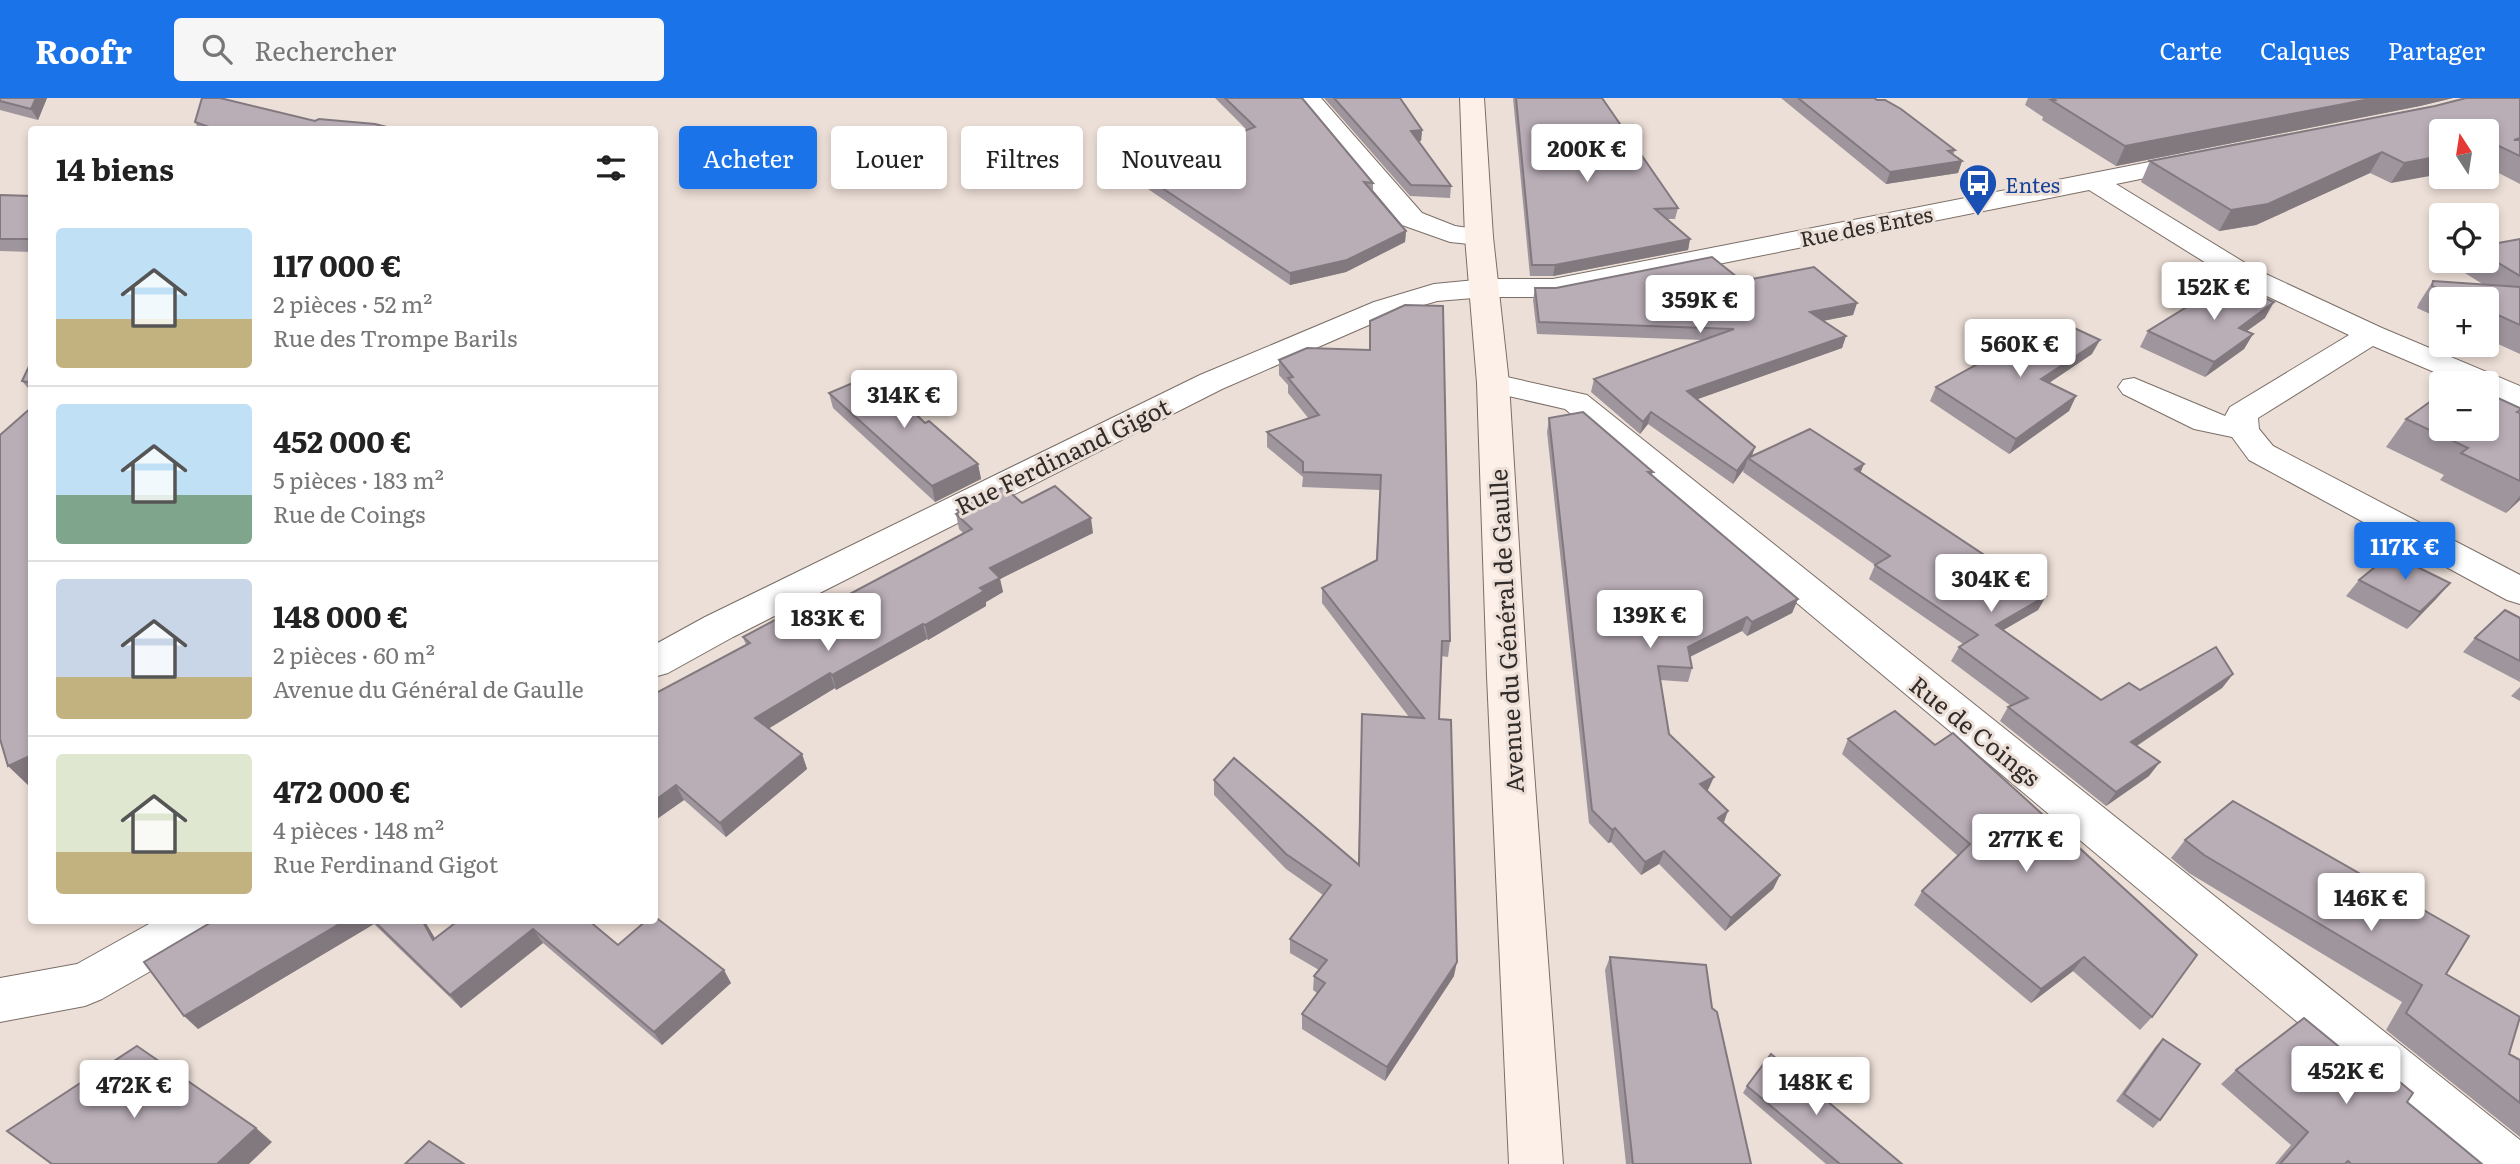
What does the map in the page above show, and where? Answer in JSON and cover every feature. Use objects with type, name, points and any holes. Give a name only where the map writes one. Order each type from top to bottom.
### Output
[{"type":"main road","name":"Avenue du Général de Gaulle","points":[[1472,98],[1479,237],[1493,383],[1507,676],[1536,1164]]},
{"type":"street","points":[[1308,98],[1412,219],[1450,234],[1479,237]]},
{"type":"street","name":"Rue des Entes","points":[[1486,288],[1553,288],[2224,155]]},
{"type":"street","points":[[2092,181],[2245,275],[2371,334],[2459,371]]},
{"type":"street","name":"Rue Ferdinand Gigot","points":[[658,661],[731,620],[1211,382],[1384,308],[1434,293],[1486,288]]},
{"type":"street","points":[[2371,334],[2241,414],[2243,430],[2261,453],[2520,591]]},
{"type":"street","name":"Rue de Coings","points":[[1493,383],[1528,388],[1576,402],[2508,1164]]},
{"type":"street","points":[[2134,387],[2206,422],[2243,430]]},
{"type":"street","points":[[2499,388],[2520,398]]},
{"type":"street","points":[[0,1000],[85,984],[192,924]]},
{"type":"building","points":[[0,98],[36,98],[31,109],[0,101]]},
{"type":"building","points":[[202,98],[220,98],[315,121],[319,119],[383,126],[206,126],[195,122]]},
{"type":"building","points":[[1225,98],[1302,98],[1373,183],[1364,182],[1406,231],[1347,260],[1290,273],[1164,189],[1246,189],[1246,130],[1255,127]]},
{"type":"building","points":[[1334,98],[1400,98],[1422,130],[1411,131],[1451,186],[1411,185]]},
{"type":"building","points":[[1516,98],[1602,98],[1678,208],[1655,209],[1690,239],[1555,265],[1532,265]]},
{"type":"building","points":[[1798,98],[1885,100],[1955,150],[1948,151],[1962,161],[1890,172]]},
{"type":"building","points":[[2052,98],[2375,98],[2125,146],[2051,100],[2055,100]]},
{"type":"building","points":[[2466,98],[2520,98],[2520,138],[2514,140],[2520,140],[2520,156],[2499,146],[2499,119],[2429,119],[2429,158],[2404,163],[2382,152],[2268,204],[2231,210],[2150,161]]},
{"type":"building","points":[[0,195],[28,196],[28,239],[0,239]]},
{"type":"building","points":[[2520,239],[2520,276],[2499,263],[2499,243]]},
{"type":"building","points":[[1712,257],[1742,281],[1814,267],[1857,303],[1810,312],[1846,336],[1687,391],[1755,447],[1737,471],[1651,412],[1643,422],[1594,379],[1734,329],[1539,322],[1535,288],[1556,288]]},
{"type":"building","points":[[2433,281],[2520,287],[2520,325],[2499,315],[2499,287],[2432,286]]},
{"type":"building","points":[[2227,282],[2274,302],[2239,328],[2253,334],[2214,362],[2148,331]]},
{"type":"building","points":[[1405,305],[1443,306],[1450,641],[1442,641],[1439,719],[1451,720],[1457,962],[1387,1067],[1302,1014],[1325,983],[1314,976],[1327,960],[1290,939],[1331,885],[1286,854],[1214,780],[1234,758],[1359,865],[1362,714],[1424,718],[1322,588],[1377,560],[1381,475],[1303,472],[1303,462],[1267,432],[1319,415],[1288,378],[1293,377],[1279,360],[1307,348],[1370,350],[1370,321]]},
{"type":"building","points":[[2057,320],[2100,340],[2041,379],[2076,396],[2016,439],[1936,387]]},
{"type":"building","points":[[28,368],[28,382],[22,381]]},
{"type":"building","points":[[874,374],[925,423],[929,421],[978,464],[932,486],[829,393]]},
{"type":"building","points":[[2499,398],[2520,408],[2517,412],[2520,413],[2520,481],[2461,453],[2468,448],[2453,441],[2499,441]]},
{"type":"building","points":[[2429,403],[2429,430],[2406,419]]},
{"type":"building","points":[[28,410],[28,757],[8,766],[0,739],[0,435]]},
{"type":"building","points":[[1583,412],[1653,472],[1648,472],[1798,599],[1752,622],[1747,617],[1688,647],[1692,668],[1658,666],[1669,734],[1714,777],[1700,784],[1728,811],[1718,818],[1780,875],[1731,918],[1664,851],[1645,862],[1615,828],[1612,830],[1592,810],[1549,418]]},
{"type":"building","points":[[1810,429],[1864,464],[1855,469],[2046,596],[1996,625],[2101,700],[2129,683],[2140,690],[2216,647],[2233,674],[2131,742],[2160,762],[2116,792],[2008,707],[2028,698],[1959,647],[1978,635],[1875,565],[1890,556],[1748,458]]},
{"type":"building","points":[[1055,486],[1091,518],[990,568],[1000,578],[980,588],[984,591],[832,675],[830,673],[755,718],[802,754],[720,823],[676,785],[658,798],[658,692],[750,643],[743,637],[792,611],[801,620],[972,529],[956,514],[960,512],[957,510],[1004,487],[1022,503]]},
{"type":"building","points":[[2391,554],[2450,583],[2420,612],[2359,580]]},
{"type":"building","points":[[2505,610],[2520,618],[2520,661],[2475,638]]},
{"type":"building","points":[[1895,711],[1935,745],[1953,733],[2197,955],[2152,1017],[2084,957],[2041,989],[1922,891],[1970,844],[1848,739]]},
{"type":"building","points":[[2233,801],[2469,936],[2446,974],[2520,1017],[2509,1054],[2520,1060],[2520,1103],[2406,1013],[2422,985],[2204,855],[2185,840]]},
{"type":"building","points":[[658,919],[724,970],[654,1032],[533,929],[450,995],[377,924],[424,924],[433,940],[454,924],[593,924],[618,945],[642,924],[658,924]]},
{"type":"building","points":[[208,924],[339,924],[184,1016],[144,962]]},
{"type":"building","points":[[1610,957],[1706,965],[1712,1008],[1717,1012],[1751,1164],[1633,1164]]},
{"type":"building","points":[[2304,1018],[2371,1073],[2377,1063],[2413,1093],[2407,1102],[2482,1164],[2351,1164],[2348,1161],[2345,1164],[2280,1164],[2308,1132],[2236,1070]]},
{"type":"building","points":[[2163,1039],[2200,1064],[2160,1120],[2124,1094]]},
{"type":"building","points":[[137,1046],[256,1128],[217,1164],[52,1164],[7,1131]]},
{"type":"building","points":[[1771,1054],[1902,1164],[1840,1164],[1747,1086]]},
{"type":"building","points":[[429,1141],[464,1164],[405,1164]]},
{"type":"place","name":"Entes","points":[[1978,217]]}]
